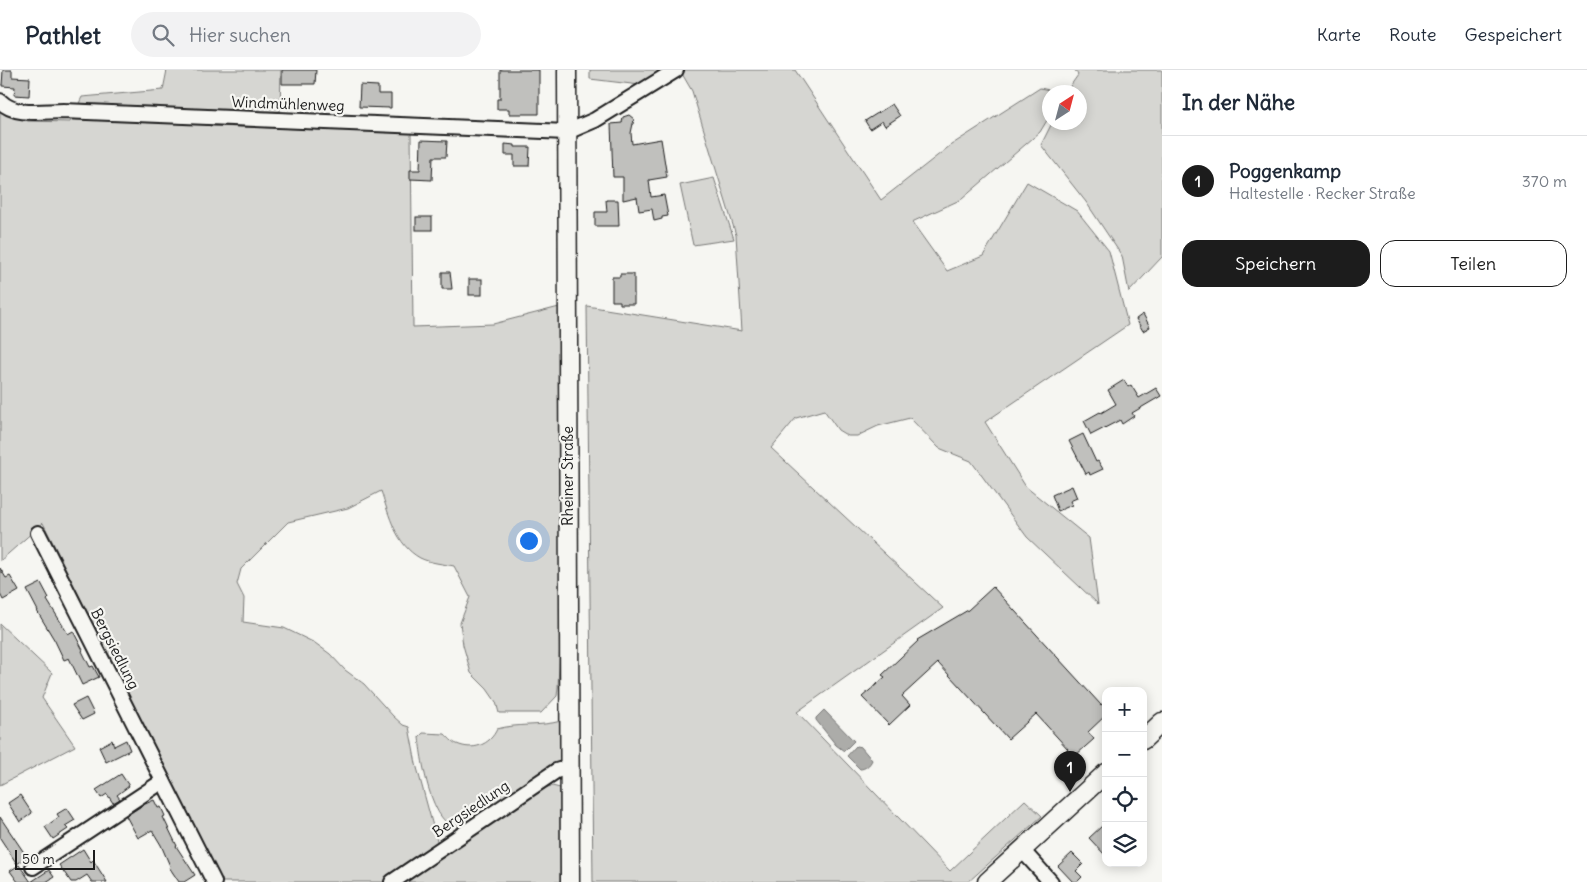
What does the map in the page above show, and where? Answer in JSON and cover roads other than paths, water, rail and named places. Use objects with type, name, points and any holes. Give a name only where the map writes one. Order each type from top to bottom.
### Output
[{"type":"main road","name":"Rheiner Straße","points":[[566,70],[570,882]]},
{"type":"main road","points":[[1147,736],[1162,722]]},
{"type":"main road","points":[[987,882],[1103,777]]},
{"type":"street","points":[[567,132],[595,120],[676,70]]},
{"type":"street","name":"Windmühlenweg","points":[[2,107],[24,112],[63,111],[567,132]]},
{"type":"street","name":"Bergsiedlung","points":[[38,532],[214,882]]},
{"type":"street","name":"Bergsiedlung","points":[[392,882],[556,771],[569,767]]},
{"type":"street","points":[[33,867],[164,781]]},
{"type":"street","points":[[1022,850],[1051,882]]},
{"type":"place","name":"Poggenkamp","points":[[1070,792]]}]
